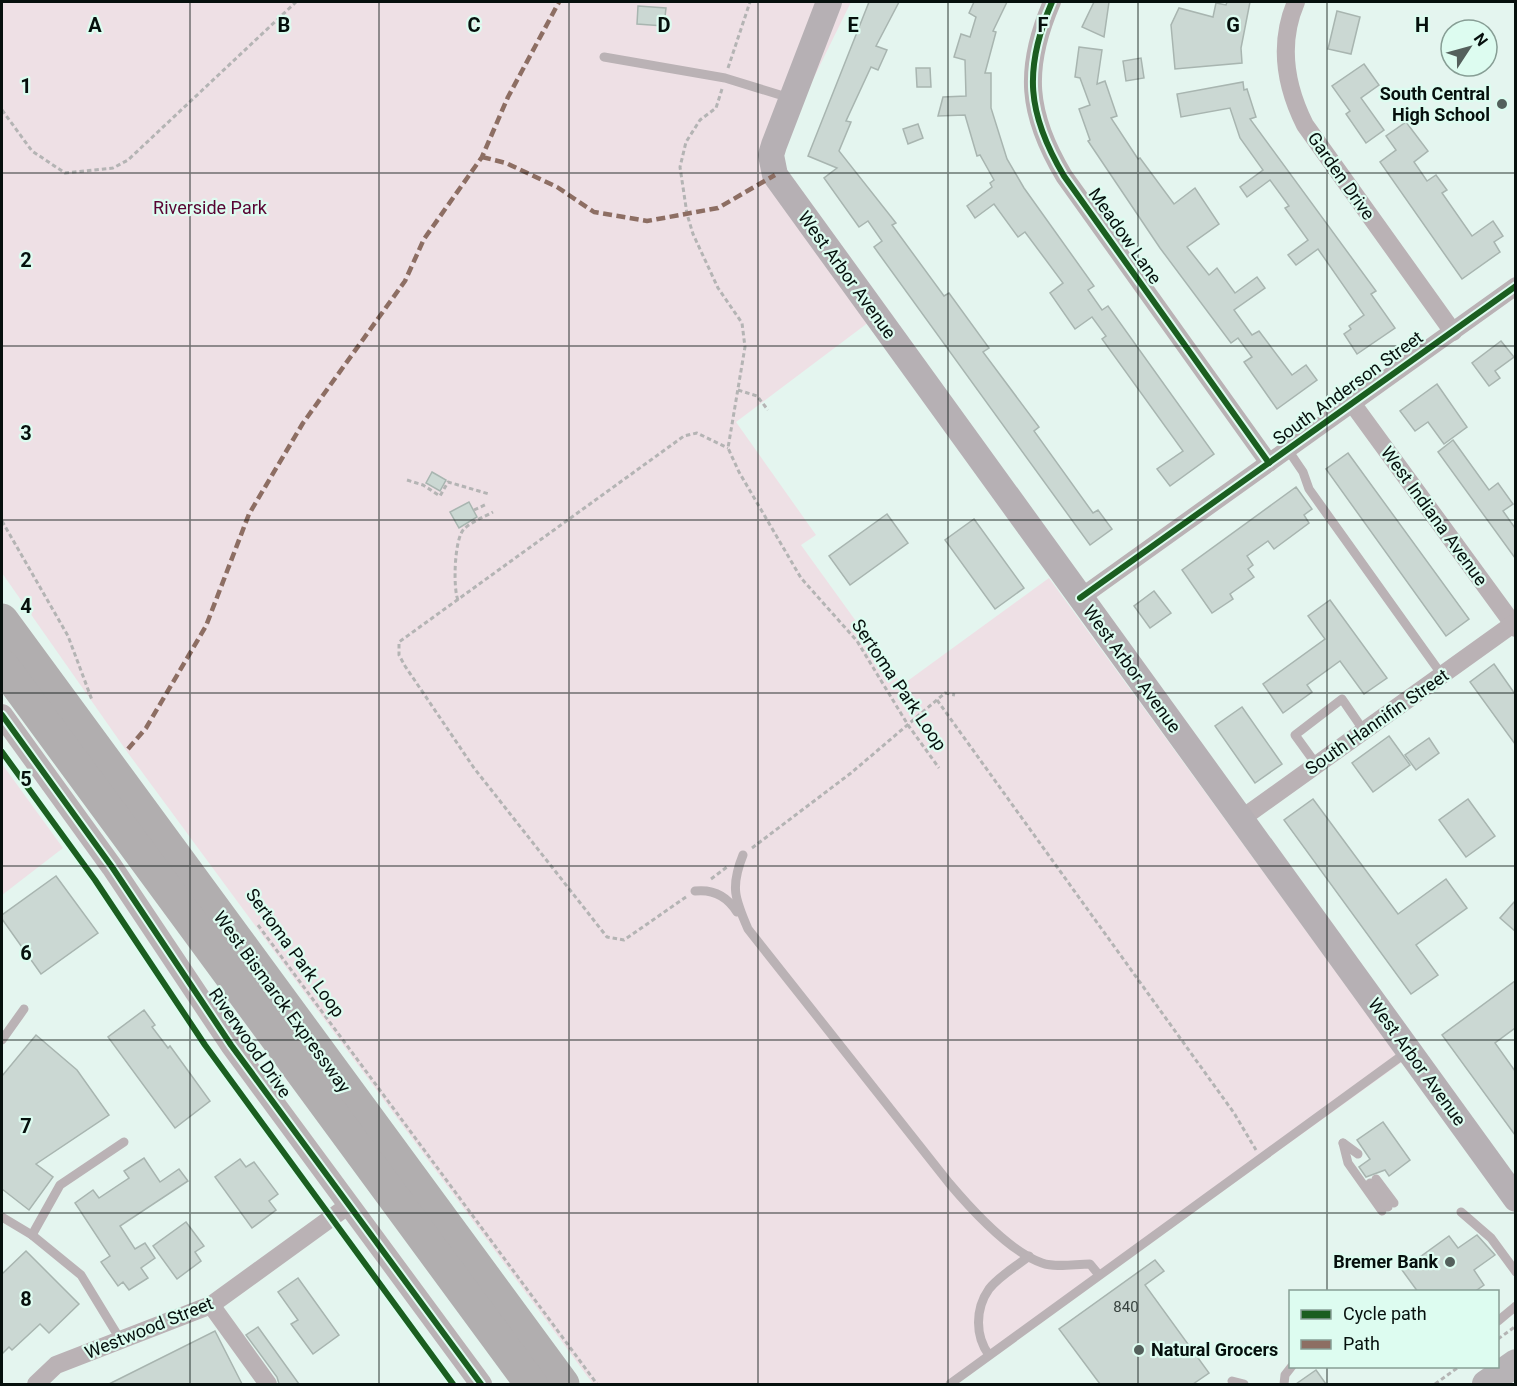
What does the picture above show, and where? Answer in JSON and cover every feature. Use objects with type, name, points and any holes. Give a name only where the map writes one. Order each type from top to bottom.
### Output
[{"type":"highway","name":"West Bismarck Expressway","points":[[2,620],[563,1384]]},
{"type":"highway","name":"West Bismarck Expressway","points":[[2,665],[531,1384]]},
{"type":"main road","name":"West Arbor Avenue","points":[[829,2],[771,155],[775,176],[1515,1199]]},
{"type":"main road","points":[[1486,1384],[1515,1363]]},
{"type":"street","name":"Meadow Lane","points":[[1052,2],[1039,36],[1033,70],[1033,92],[1042,135],[1064,176],[1269,464]]},
{"type":"street","name":"Garden Drive","points":[[1296,2],[1285,35],[1284,55],[1290,91],[1297,110],[1305,125],[1453,332]]},
{"type":"street","name":"South Anderson Street","points":[[1080,598],[1515,286]]},
{"type":"street","name":"West Indiana Avenue","points":[[1352,403],[1514,626]]},
{"type":"street","name":"South Hannifin Street","points":[[1241,819],[1514,626]]},
{"type":"street","name":"Riverwood Drive","points":[[2,715],[112,867],[231,1045],[481,1384]]},
{"type":"street","name":"Westwood Street","points":[[36,1384],[56,1365],[211,1305],[349,1206]]},
{"type":"street","points":[[211,1305],[268,1384]]},
{"type":"lane","points":[[604,57],[725,78],[792,99]]},
{"type":"lane","points":[[1288,450],[1303,472],[1309,489],[1442,675]]},
{"type":"lane","points":[[1316,764],[1295,735],[1342,699],[1364,731]]},
{"type":"lane","points":[[743,855],[734,876],[735,899],[748,929]]},
{"type":"lane","points":[[695,891],[712,891],[728,900],[748,929],[975,1214],[1029,1256],[1043,1263],[1090,1264],[1100,1275]]},
{"type":"lane","points":[[2,1040],[24,1009]]},
{"type":"lane","points":[[950,1384],[1408,1050]]},
{"type":"lane","points":[[32,1235],[60,1185],[124,1142]]},
{"type":"lane","points":[[1356,1156],[1342,1143],[1348,1163],[1388,1207],[1373,1181]]},
{"type":"lane","points":[[1461,1212],[1491,1238],[1515,1272]]},
{"type":"lane","points":[[2,1217],[32,1235],[81,1275],[120,1339]]},
{"type":"lane","points":[[989,1355],[980,1343],[977,1325],[983,1304],[990,1289],[1029,1256]]},
{"type":"lane","points":[[1499,1319],[1515,1306]]},
{"type":"lane","points":[[1284,1384],[1285,1375],[1290,1368]]},
{"type":"lane","points":[[1232,1380],[1244,1384]]},
{"type":"path","points":[[2,110],[32,151],[65,173],[113,168],[128,160],[296,2]]},
{"type":"path","points":[[750,2],[716,108],[700,120],[686,142],[680,167],[687,214],[693,234],[718,288],[742,323],[745,347],[728,448],[697,433],[684,436],[399,642],[399,656],[474,768],[607,937],[624,940],[695,891],[851,774],[945,693],[955,695]]},
{"type":"path","points":[[738,390],[757,396],[768,410]]},
{"type":"path","points":[[407,480],[423,485],[440,496],[448,482],[489,494]]},
{"type":"path","points":[[474,510],[487,504]]},
{"type":"path","points":[[458,600],[457,544],[460,534],[464,529],[493,512]]},
{"type":"path","points":[[2,521],[68,636],[91,699],[97,707]]},
{"type":"path","points":[[936,700],[1234,1113],[1260,1156]]},
{"type":"path","points":[[1499,1338],[1515,1326]]},
{"type":"path","points":[[1435,1384],[1457,1368]]},
{"type":"green space","name":"Riverside Park","points":[[2,2],[851,2],[771,165],[873,319],[736,422],[816,535],[801,545],[902,685],[1049,578],[1402,1062],[955,1384],[593,1384],[128,753],[2,573]]},
{"type":"green space","points":[[2,764],[63,848],[2,895]]},
{"type":"building","points":[[869,2],[899,2],[876,46],[887,50],[878,70],[871,67],[846,121],[851,122],[839,151],[896,223],[892,225],[944,296],[949,293],[989,348],[983,352],[1039,427],[1034,431],[1093,513],[1098,510],[1112,529],[1090,545],[874,247],[882,241],[868,221],[859,227],[824,178],[837,168],[808,156]]},
{"type":"building","points":[[974,2],[1007,2],[993,31],[996,32],[985,73],[991,73],[991,108],[1007,159],[1024,188],[1094,286],[1088,290],[1102,310],[1108,306],[1214,454],[1170,486],[1157,469],[1183,451],[1102,339],[1106,336],[1092,317],[1075,329],[1050,293],[1063,283],[1025,232],[1018,237],[994,204],[975,218],[967,206],[992,187],[990,183],[994,180],[980,155],[977,156],[965,115],[938,116],[943,97],[966,96],[965,60],[954,57],[961,34],[970,37],[976,17],[969,13]]},
{"type":"building","points":[[1094,2],[1109,2],[1104,37],[1082,27]]},
{"type":"building","points":[[1227,2],[1250,2],[1241,48],[1242,63],[1175,69],[1171,25],[1179,8],[1213,17],[1216,3],[1226,5]]},
{"type":"building","points":[[638,6],[666,8],[664,26],[637,24]]},
{"type":"building","points":[[1337,11],[1360,17],[1351,54],[1328,49]]},
{"type":"building","points":[[1079,47],[1102,50],[1097,84],[1105,81],[1117,116],[1111,118],[1138,159],[1140,158],[1174,204],[1195,188],[1219,224],[1187,247],[1209,275],[1217,268],[1235,293],[1257,277],[1265,288],[1234,310],[1252,335],[1259,331],[1292,375],[1306,365],[1317,380],[1277,409],[1244,362],[1252,357],[1238,338],[1231,343],[1160,248],[1088,141],[1090,140],[1079,109],[1090,105],[1080,78],[1075,77]]},
{"type":"building","points":[[1141,58],[1144,78],[1126,81],[1123,61]]},
{"type":"building","points":[[1364,64],[1379,85],[1361,98],[1384,130],[1366,143],[1346,114],[1350,111],[1332,86]]},
{"type":"building","points":[[916,68],[930,68],[931,87],[917,87]]},
{"type":"building","points":[[1243,82],[1244,90],[1247,89],[1256,117],[1250,119],[1376,291],[1371,294],[1395,328],[1357,354],[1344,334],[1351,329],[1349,326],[1364,315],[1318,249],[1296,265],[1288,255],[1308,240],[1285,208],[1289,206],[1270,180],[1247,197],[1240,187],[1263,170],[1240,138],[1230,108],[1181,117],[1177,94]]},
{"type":"building","points":[[1406,122],[1428,151],[1414,162],[1427,181],[1436,175],[1447,190],[1442,193],[1472,236],[1493,221],[1503,236],[1494,242],[1500,252],[1462,279],[1380,162],[1396,150],[1386,136]]},
{"type":"building","points":[[918,124],[923,138],[908,144],[903,129]]},
{"type":"building","points":[[1501,341],[1514,357],[1495,371],[1500,378],[1489,386],[1472,363]]},
{"type":"building","points":[[1437,384],[1467,427],[1444,444],[1428,422],[1415,431],[1400,411]]},
{"type":"building","points":[[1453,440],[1489,490],[1498,483],[1513,504],[1503,511],[1515,528],[1515,558],[1438,452]]},
{"type":"building","points":[[1348,453],[1469,619],[1446,636],[1326,469]]},
{"type":"building","points":[[432,472],[446,480],[440,491],[426,483]]},
{"type":"building","points":[[1296,487],[1312,509],[1304,515],[1309,523],[1274,549],[1268,541],[1247,556],[1253,565],[1248,569],[1254,577],[1230,594],[1233,599],[1212,613],[1182,570]]},
{"type":"building","points":[[469,502],[477,517],[459,528],[450,512]]},
{"type":"building","points":[[887,514],[908,543],[850,585],[829,556]]},
{"type":"building","points":[[974,519],[1024,588],[995,609],[945,540]]},
{"type":"building","points":[[1154,591],[1171,613],[1150,628],[1134,606]]},
{"type":"building","points":[[1330,600],[1387,678],[1364,694],[1340,661],[1307,685],[1312,692],[1283,713],[1263,684],[1325,639],[1308,616]]},
{"type":"building","points":[[1494,664],[1515,694],[1515,744],[1470,682]]},
{"type":"building","points":[[1242,707],[1282,764],[1255,783],[1215,726]]},
{"type":"building","points":[[1389,736],[1410,765],[1373,792],[1352,763]]},
{"type":"building","points":[[1429,738],[1439,753],[1416,770],[1405,755]]},
{"type":"building","points":[[1313,799],[1398,914],[1446,879],[1467,908],[1416,945],[1438,975],[1411,994],[1284,820]]},
{"type":"building","points":[[1468,799],[1495,836],[1466,857],[1439,820]]},
{"type":"building","points":[[56,876],[98,933],[41,974],[2,919],[2,915]]},
{"type":"building","points":[[1515,901],[1515,931],[1500,918]]},
{"type":"building","points":[[1515,981],[1515,1028],[1495,1043],[1515,1071],[1515,1135],[1442,1035]]},
{"type":"building","points":[[144,1010],[155,1025],[152,1027],[168,1048],[170,1046],[210,1101],[175,1128],[108,1037]]},
{"type":"building","points":[[36,1035],[77,1070],[109,1115],[36,1164],[53,1177],[29,1210],[2,1189],[2,1076]]},
{"type":"building","points":[[1383,1122],[1410,1160],[1389,1176],[1385,1170],[1366,1177],[1359,1167],[1370,1159],[1357,1140]]},
{"type":"building","points":[[144,1158],[160,1182],[179,1169],[188,1181],[120,1226],[135,1249],[145,1243],[155,1258],[141,1268],[148,1278],[129,1290],[123,1282],[118,1286],[101,1262],[110,1256],[75,1203],[93,1190],[99,1198],[129,1178],[124,1171]]},
{"type":"building","points":[[240,1159],[246,1167],[254,1162],[278,1194],[269,1201],[276,1210],[252,1228],[215,1177]]},
{"type":"building","points":[[186,1222],[204,1246],[195,1252],[201,1261],[177,1279],[153,1246]]},
{"type":"building","name":"Bremer Bank","points":[[1477,1235],[1495,1255],[1474,1270],[1484,1285],[1477,1290],[1417,1290],[1402,1270],[1449,1236],[1458,1248]]},
{"type":"building","points":[[26,1251],[79,1304],[49,1333],[40,1324],[12,1350],[9,1347],[2,1354],[2,1274]]},
{"type":"building","points":[[1155,1260],[1164,1271],[1145,1285],[1209,1373],[1193,1384],[1100,1384],[1059,1329]]},
{"type":"building","points":[[298,1278],[339,1335],[313,1354],[291,1324],[298,1320],[278,1292]]},
{"type":"building","points":[[258,1327],[299,1384],[279,1384],[277,1377],[246,1335]]},
{"type":"building","points":[[215,1331],[242,1384],[109,1384]]},
{"type":"building","points":[[1316,1370],[1326,1384],[1296,1384]]},
{"type":"marked path","points":[[128,749],[146,728],[206,626],[249,514],[303,423],[405,281],[424,239],[482,157],[508,97],[559,2]]},
{"type":"marked path","points":[[482,157],[506,163],[557,187],[594,212],[647,221],[718,208],[775,175]]},
{"type":"cycle path","points":[[1052,2],[1036,49],[1033,70],[1033,91],[1042,132],[1064,176],[1269,463]]},
{"type":"cycle path","points":[[1080,598],[1516,286]]},
{"type":"cycle path","points":[[2,715],[112,867],[231,1045],[481,1384]]},
{"type":"cycle path","points":[[2,752],[95,880],[205,1045],[453,1384]]},
{"type":"place","name":"South Central High School","points":[[1502,104]]},
{"type":"place","name":"Bremer Bank","points":[[1450,1262]]},
{"type":"place","name":"Natural Grocers","points":[[1139,1350]]}]
